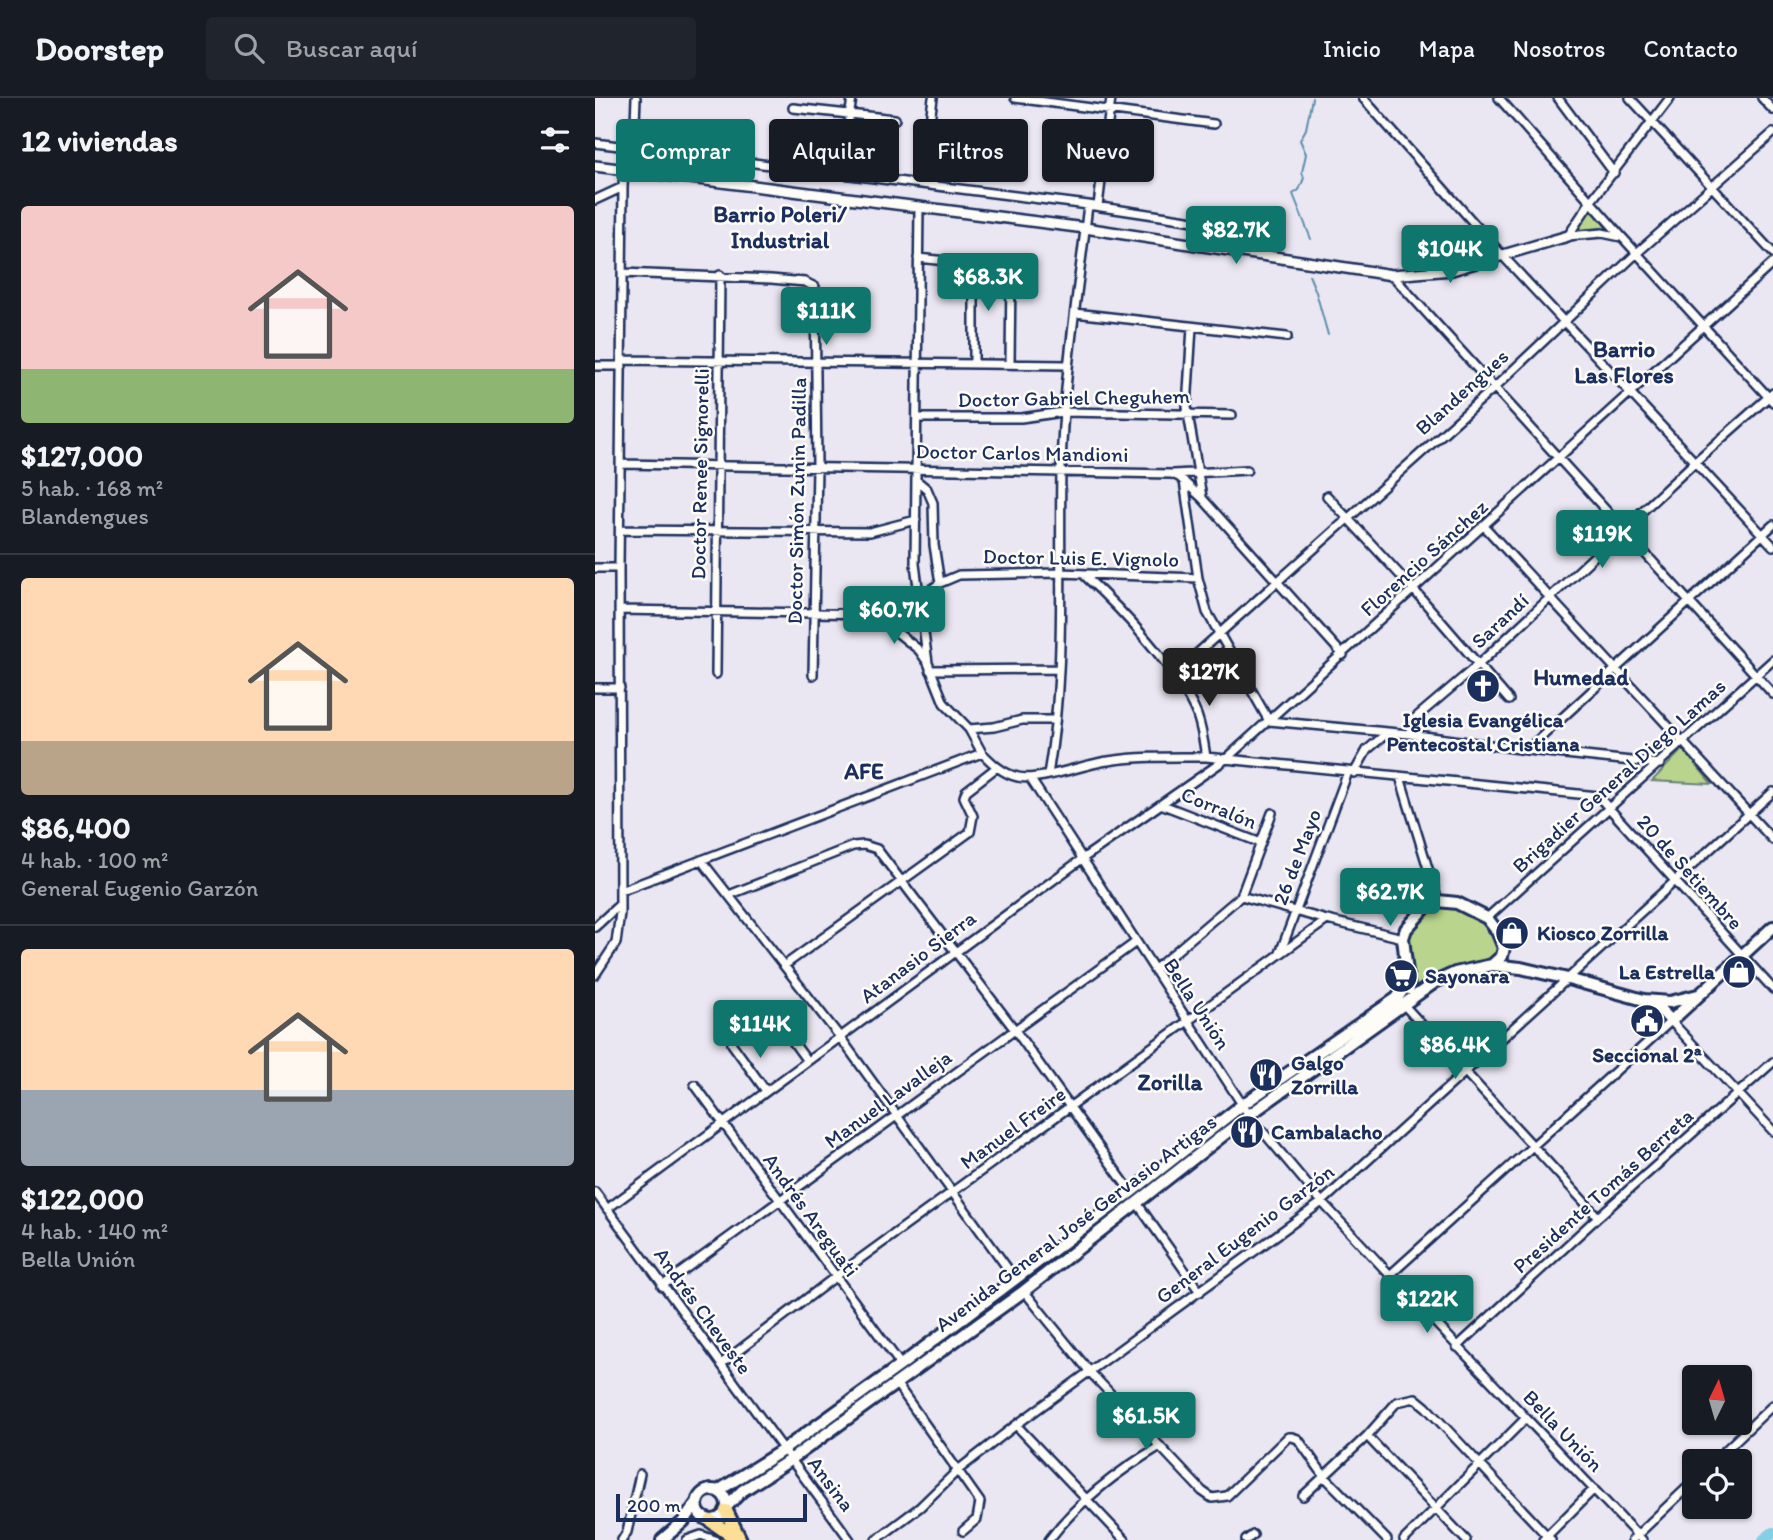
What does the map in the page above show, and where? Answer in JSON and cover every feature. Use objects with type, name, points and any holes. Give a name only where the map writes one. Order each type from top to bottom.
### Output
[{"type":"main road","points":[[1419,994],[1411,992],[1407,984],[1403,938],[1406,929],[1426,907],[1437,901],[1457,903],[1487,918],[1497,931],[1510,960],[1521,968]]},
{"type":"main road","points":[[1644,1000],[1660,1009],[1671,1021],[1773,927]]},
{"type":"main road","points":[[1492,965],[1501,956],[1504,948]]},
{"type":"main road","name":"Avenida General José Gervasio Artigas","points":[[718,1491],[783,1450],[901,1365],[1016,1280],[1242,1105],[1400,1001],[1419,994],[1455,972],[1492,965],[1521,968],[1644,1000]]},
{"type":"main road","name":"Avenida General José Gervasio Artigas","points":[[727,1508],[742,1491],[790,1460],[1024,1291],[1400,1001],[1407,984]]},
{"type":"main road","points":[[1644,1000],[1670,1002],[1698,995]]},
{"type":"main road","points":[[662,1540],[673,1532],[703,1492],[708,1490],[718,1491],[726,1500],[739,1540]]},
{"type":"main road","points":[[696,1504],[700,1516],[739,1540]]},
{"type":"main road","points":[[673,1532],[708,1520],[717,1520],[727,1508]]},
{"type":"street","points":[[635,119],[636,98]]},
{"type":"street","points":[[848,119],[852,98]]},
{"type":"street","points":[[922,183],[933,98]]},
{"type":"street","points":[[1015,98],[1214,124]]},
{"type":"street","points":[[1098,206],[1111,98]]},
{"type":"street","points":[[1363,98],[1502,255],[1773,546]]},
{"type":"street","points":[[1499,98],[1622,237],[1772,397]]},
{"type":"street","points":[[1557,98],[1614,173]]},
{"type":"street","points":[[1630,98],[1773,253]]},
{"type":"street","points":[[1568,236],[1591,201],[1670,98]]},
{"type":"street","points":[[1762,98],[1773,110]]},
{"type":"street","points":[[793,108],[887,119]]},
{"type":"street","name":"Blandengues","points":[[1173,675],[1494,388],[1638,253],[1773,133]]},
{"type":"street","points":[[595,143],[616,145]]},
{"type":"street","points":[[595,166],[616,168]]},
{"type":"street","points":[[899,180],[1098,206],[1247,229]]},
{"type":"street","points":[[595,975],[616,943],[620,909],[619,568],[623,182]]},
{"type":"street","points":[[725,182],[1085,228],[1392,275],[1452,270],[1568,236],[1602,233],[1622,237]]},
{"type":"street","points":[[595,200],[623,187]]},
{"type":"street","points":[[1048,774],[1058,669],[1063,412],[1088,205]]},
{"type":"street","points":[[919,207],[916,362],[918,599],[929,666],[944,703],[969,729],[982,753],[997,767],[1017,777],[1030,778],[1106,761],[1144,757],[1206,757],[1400,778],[1590,794],[1598,796],[1610,808]]},
{"type":"street","points":[[918,258],[974,264],[1011,272],[1010,363]]},
{"type":"street","name":"Florencio Sánchez","points":[[1082,859],[1226,759],[1773,263]]},
{"type":"street","points":[[974,264],[974,362]]},
{"type":"street","points":[[622,273],[720,275]]},
{"type":"street","name":"Doctor Simón Zunin Padilla","points":[[720,275],[805,282],[815,287],[817,467],[813,675]]},
{"type":"street","name":"Doctor Renee Signorelli","points":[[716,674],[720,275]]},
{"type":"street","points":[[1392,275],[1773,694]]},
{"type":"street","points":[[1075,313],[1287,337]]},
{"type":"street","points":[[1192,327],[1188,412],[1202,498]]},
{"type":"street","points":[[595,366],[719,361],[1067,365]]},
{"type":"street","name":"Sarandí","points":[[1409,734],[1413,720],[1479,664],[1696,461],[1772,397]]},
{"type":"street","name":"Doctor Gabriel Cheguhem","points":[[917,418],[1021,418],[1063,412],[1188,412],[1232,415]]},
{"type":"street","name":"Doctor Carlos Mandioni","points":[[621,464],[1172,474],[1202,498],[1343,655]]},
{"type":"street","points":[[1172,474],[1247,470]]},
{"type":"street","points":[[916,480],[927,489],[933,503],[934,545],[940,583]]},
{"type":"street","points":[[1184,481],[1198,578]]},
{"type":"street","points":[[1327,496],[1414,590],[1509,700]]},
{"type":"street","points":[[620,530],[870,532],[916,520]]},
{"type":"street","points":[[1527,750],[1773,525]]},
{"type":"street","points":[[1484,526],[1773,840]]},
{"type":"street","points":[[595,568],[619,568]]},
{"type":"street","name":"Doctor Luis E. Vignolo","points":[[619,610],[874,614],[918,599],[940,583],[959,575],[1060,573],[1198,578],[1202,599],[1269,721]]},
{"type":"street","points":[[1084,575],[1173,675],[1196,712],[1202,728],[1206,757]]},
{"type":"street","points":[[874,614],[910,641],[929,666]]},
{"type":"street","name":"Brigadier General Diego Lamas","points":[[1487,918],[1773,660]]},
{"type":"street","points":[[929,666],[1058,669]]},
{"type":"street","points":[[595,688],[620,688]]},
{"type":"street","points":[[969,729],[1022,720],[1055,720]]},
{"type":"street","points":[[1269,721],[1409,734],[1660,764]]},
{"type":"street","name":"26 de Mayo","points":[[1279,954],[1351,773],[1367,750],[1387,733]]},
{"type":"street","points":[[620,891],[982,753]]},
{"type":"street","points":[[785,965],[970,832],[972,816],[964,797],[966,791],[997,767]]},
{"type":"street","name":"Bella Unión","points":[[1030,778],[1249,1115],[1322,1202],[1594,1489],[1637,1538]]},
{"type":"street","points":[[1400,778],[1437,901]]},
{"type":"street","name":"General Eugenio Garzón","points":[[876,1540],[920,1507],[958,1470],[1016,1425],[1322,1202],[1773,792]]},
{"type":"street","name":"Corralón","points":[[1163,804],[1261,844]]},
{"type":"street","name":"20 de Setiembre","points":[[1610,808],[1773,989]]},
{"type":"street","points":[[1154,970],[1241,896],[1272,813]]},
{"type":"street","points":[[729,895],[853,846],[864,845],[877,849],[1015,1030],[1131,1192]]},
{"type":"street","name":"Atanasio Sierra","points":[[607,1209],[1082,859]]},
{"type":"street","points":[[701,860],[840,1037],[1016,1280]]},
{"type":"street","points":[[1241,896],[1403,938]]},
{"type":"street","points":[[595,927],[620,909]]},
{"type":"street","name":"Manuel Freire","points":[[720,1364],[835,1277],[1327,920]]},
{"type":"street","name":"Manuel Lavalleja","points":[[662,1286],[778,1199],[1136,942]]},
{"type":"street","points":[[1400,1001],[1598,1217]]},
{"type":"street","points":[[770,1010],[807,1061]]},
{"type":"street","points":[[1390,1275],[1671,1021],[1773,1131]]},
{"type":"street","points":[[732,1044],[766,1091]]},
{"type":"street","name":"Presidente Tomás Berreta","points":[[1457,1347],[1598,1217],[1773,1062]]},
{"type":"street","name":"Andrés Areguati","points":[[695,1085],[901,1365]]},
{"type":"street","name":"Andrés Cheveste","points":[[595,1192],[783,1450]]},
{"type":"street","points":[[1137,1203],[1200,1292]]},
{"type":"street","points":[[1024,1291],[1090,1372],[1202,1491],[1212,1498],[1227,1496],[1288,1437],[1292,1437],[1298,1439],[1325,1477],[1387,1540]]},
{"type":"street","points":[[896,1384],[980,1502],[977,1519],[963,1531]]},
{"type":"street","points":[[1303,1496],[1367,1436],[1397,1402],[1415,1398],[1426,1406],[1547,1539],[1594,1489]]},
{"type":"street","points":[[1727,1449],[1773,1405]]},
{"type":"street","points":[[1404,1540],[1526,1418]]},
{"type":"street","points":[[1016,1425],[1125,1540]]},
{"type":"street","points":[[1367,1436],[1467,1540]]},
{"type":"street","points":[[1049,1540],[1085,1499],[1160,1446]]},
{"type":"street","name":"Ansina","points":[[783,1450],[850,1540]]},
{"type":"street","points":[[622,1540],[627,1532],[640,1474]]},
{"type":"street","points":[[1637,1538],[1682,1493]]},
{"type":"street","points":[[687,1540],[701,1535],[711,1538]]},
{"type":"green space","points":[[1589,210],[1594,210],[1607,229],[1579,230],[1578,227]]},
{"type":"green space","points":[[1683,749],[1712,784],[1652,781]]},
{"type":"green space","points":[[1448,905],[1476,918],[1491,930],[1498,947],[1496,958],[1413,990],[1407,953],[1409,937],[1430,911]]},
{"type":"waterway","points":[[1311,239],[1293,194],[1299,190],[1304,178],[1302,172],[1306,154],[1300,140],[1306,129],[1312,98]]},
{"type":"waterway","points":[[1309,275],[1328,335]]},
{"type":"waterway","points":[[1764,1540],[1773,1533]]},
{"type":"place","name":"Iglesia Evangélica Pentecostal Cristiana","points":[[1483,686]]},
{"type":"place","name":"Kiosco Zorrilla","points":[[1512,933]]},
{"type":"place","name":"La Estrella","points":[[1739,972]]},
{"type":"place","name":"Sayonara","points":[[1401,976]]},
{"type":"place","name":"Seccional 2ª","points":[[1647,1021]]},
{"type":"place","name":"Galgo Zorrilla","points":[[1266,1075]]},
{"type":"place","name":"Cambalacho","points":[[1247,1132]]},
{"type":"district","name":"Barrio Poleri/ Industrial","points":[[780,227]]},
{"type":"district","name":"Barrio Las Flores","points":[[1624,362]]},
{"type":"district","name":"Humedad","points":[[1581,677]]},
{"type":"district","name":"AFE","points":[[864,771]]},
{"type":"district","name":"Zorilla","points":[[1170,1082]]}]
